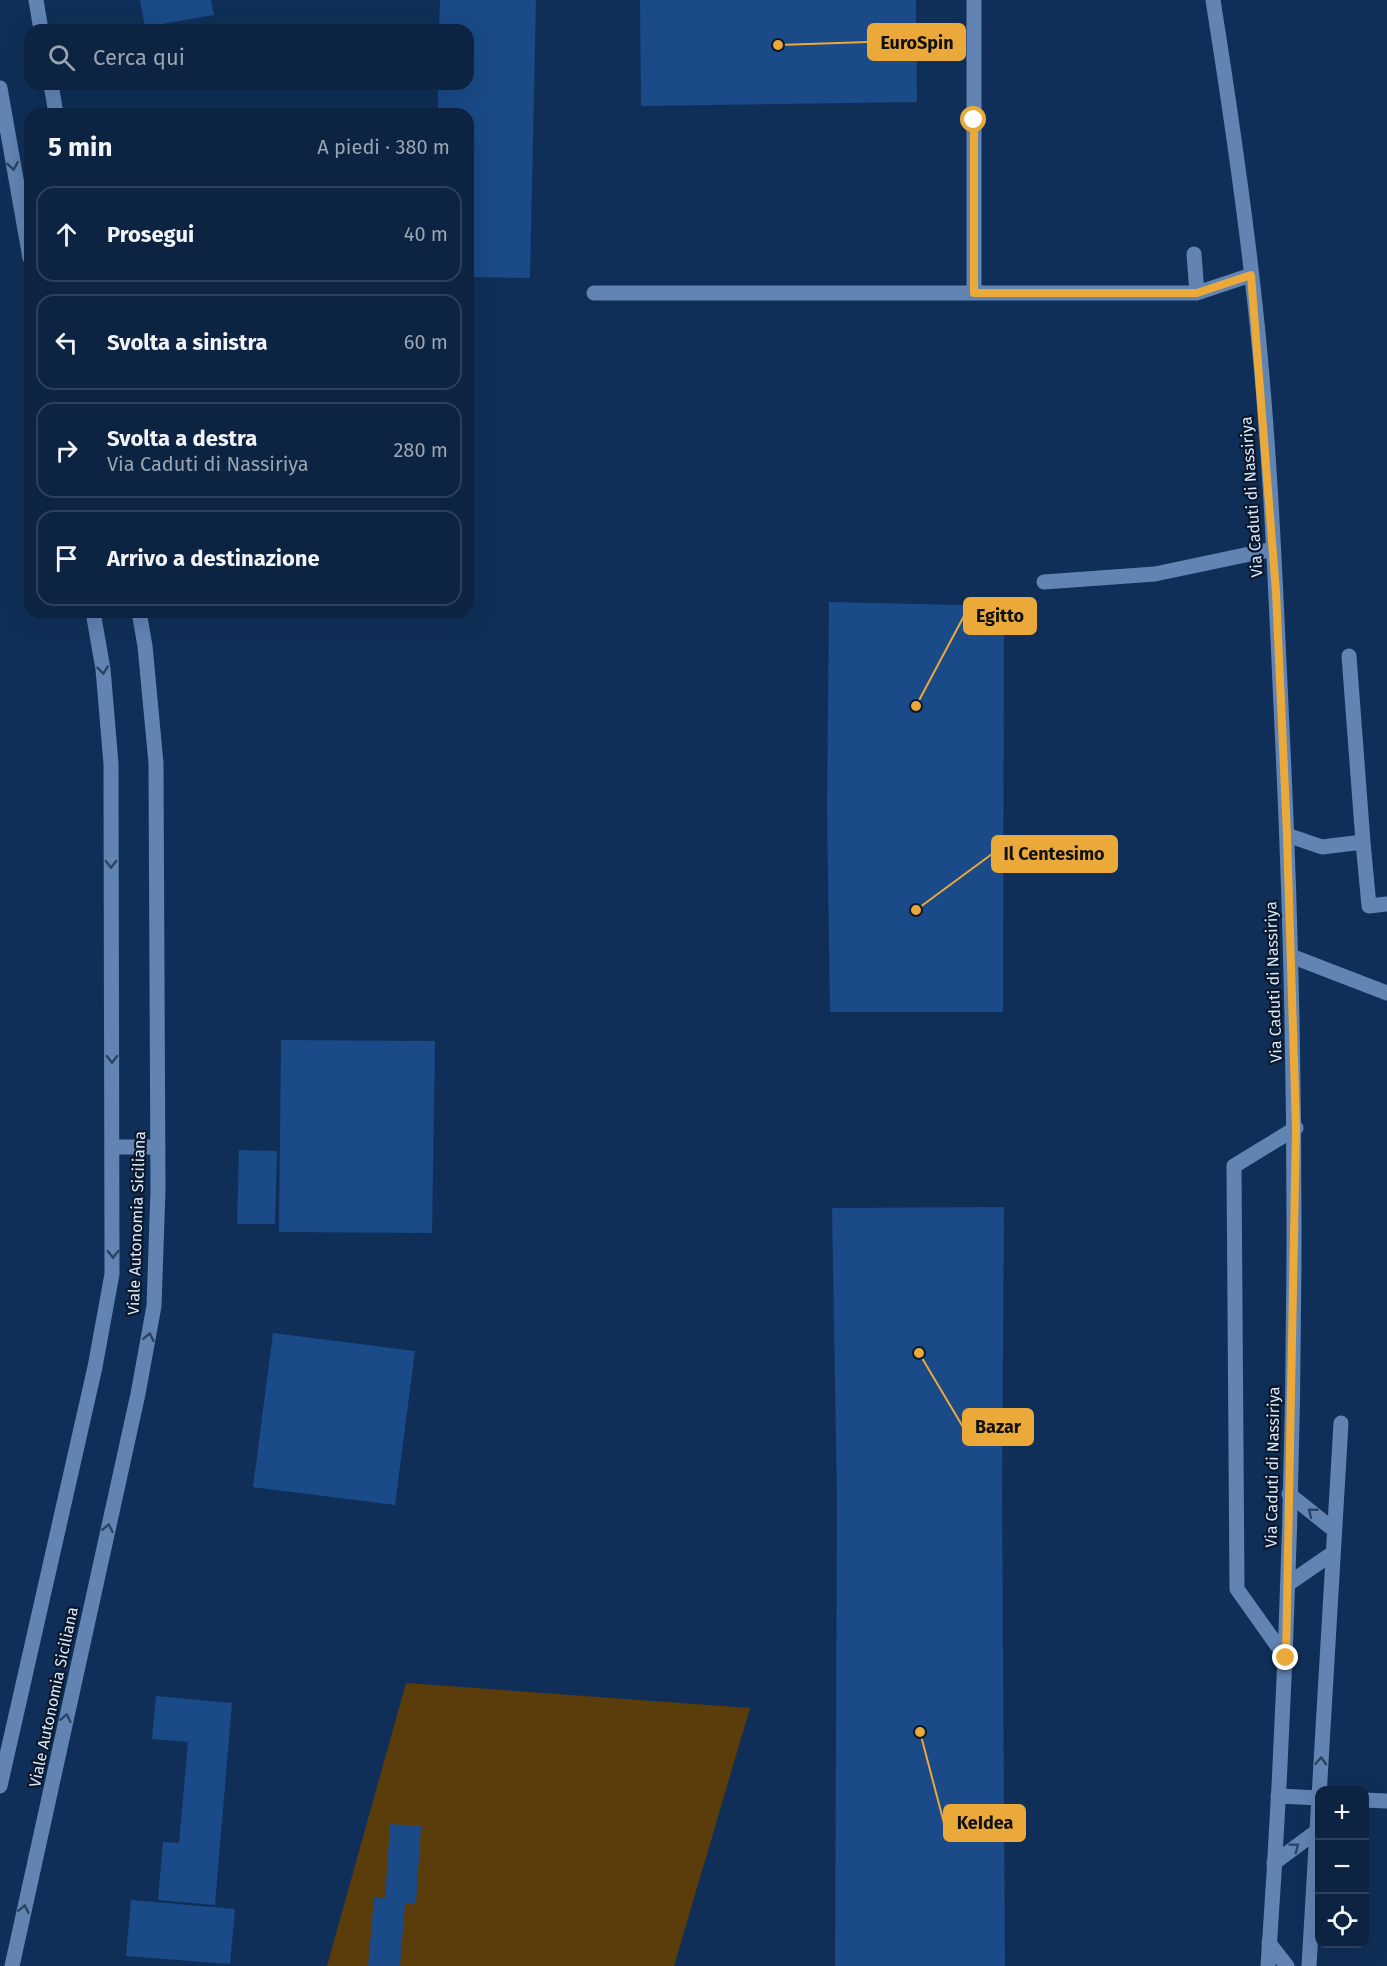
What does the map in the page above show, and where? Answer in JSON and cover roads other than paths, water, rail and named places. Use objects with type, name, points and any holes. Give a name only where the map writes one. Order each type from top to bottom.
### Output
[{"type":"street","points":[[36,0],[40,24]]},
{"type":"street","points":[[974,0],[974,293]]},
{"type":"street","name":"Via Caduti di Nassiriya","points":[[1213,0],[1251,275],[1273,549],[1287,835],[1296,1128],[1286,1658],[1268,1966]]},
{"type":"street","points":[[0,88],[24,200]]},
{"type":"street","points":[[52,90],[55,108]]},
{"type":"street","points":[[1194,254],[1197,293]]},
{"type":"street","points":[[594,293],[1197,293],[1251,275]]},
{"type":"street","points":[[1044,582],[1155,574],[1273,549]]},
{"type":"street","name":"Viale Autonomia Siciliana","points":[[0,1786],[95,1367],[112,1274],[111,764],[103,669],[94,618]]},
{"type":"street","name":"Viale Autonomia Siciliana","points":[[12,1966],[138,1394],[152,1317],[158,1147],[156,763],[145,646],[140,618]]},
{"type":"street","points":[[1348,656],[1369,906],[1387,904]]},
{"type":"street","points":[[1287,835],[1322,847],[1363,842]]},
{"type":"street","points":[[1291,956],[1387,993]]},
{"type":"street","points":[[1286,1658],[1237,1589],[1234,1166],[1296,1128]]},
{"type":"street","points":[[113,1147],[158,1147]]},
{"type":"street","points":[[1320,1786],[1341,1423]]},
{"type":"street","points":[[1289,1494],[1335,1530]]},
{"type":"street","points":[[1288,1584],[1333,1553]]},
{"type":"street","points":[[1278,1796],[1315,1798]]},
{"type":"street","points":[[1369,1800],[1387,1801]]},
{"type":"street","points":[[1274,1863],[1315,1832]]},
{"type":"street","points":[[1309,1966],[1316,1840]]},
{"type":"street","points":[[1269,1943],[1287,1966]]},
{"type":"place","name":"EuroSpin","points":[[778,45]]},
{"type":"place","name":"Egitto","points":[[916,706]]},
{"type":"place","name":"Il Centesimo","points":[[916,910]]},
{"type":"place","name":"Bazar","points":[[919,1353]]},
{"type":"place","name":"KeIdea","points":[[920,1732]]}]
